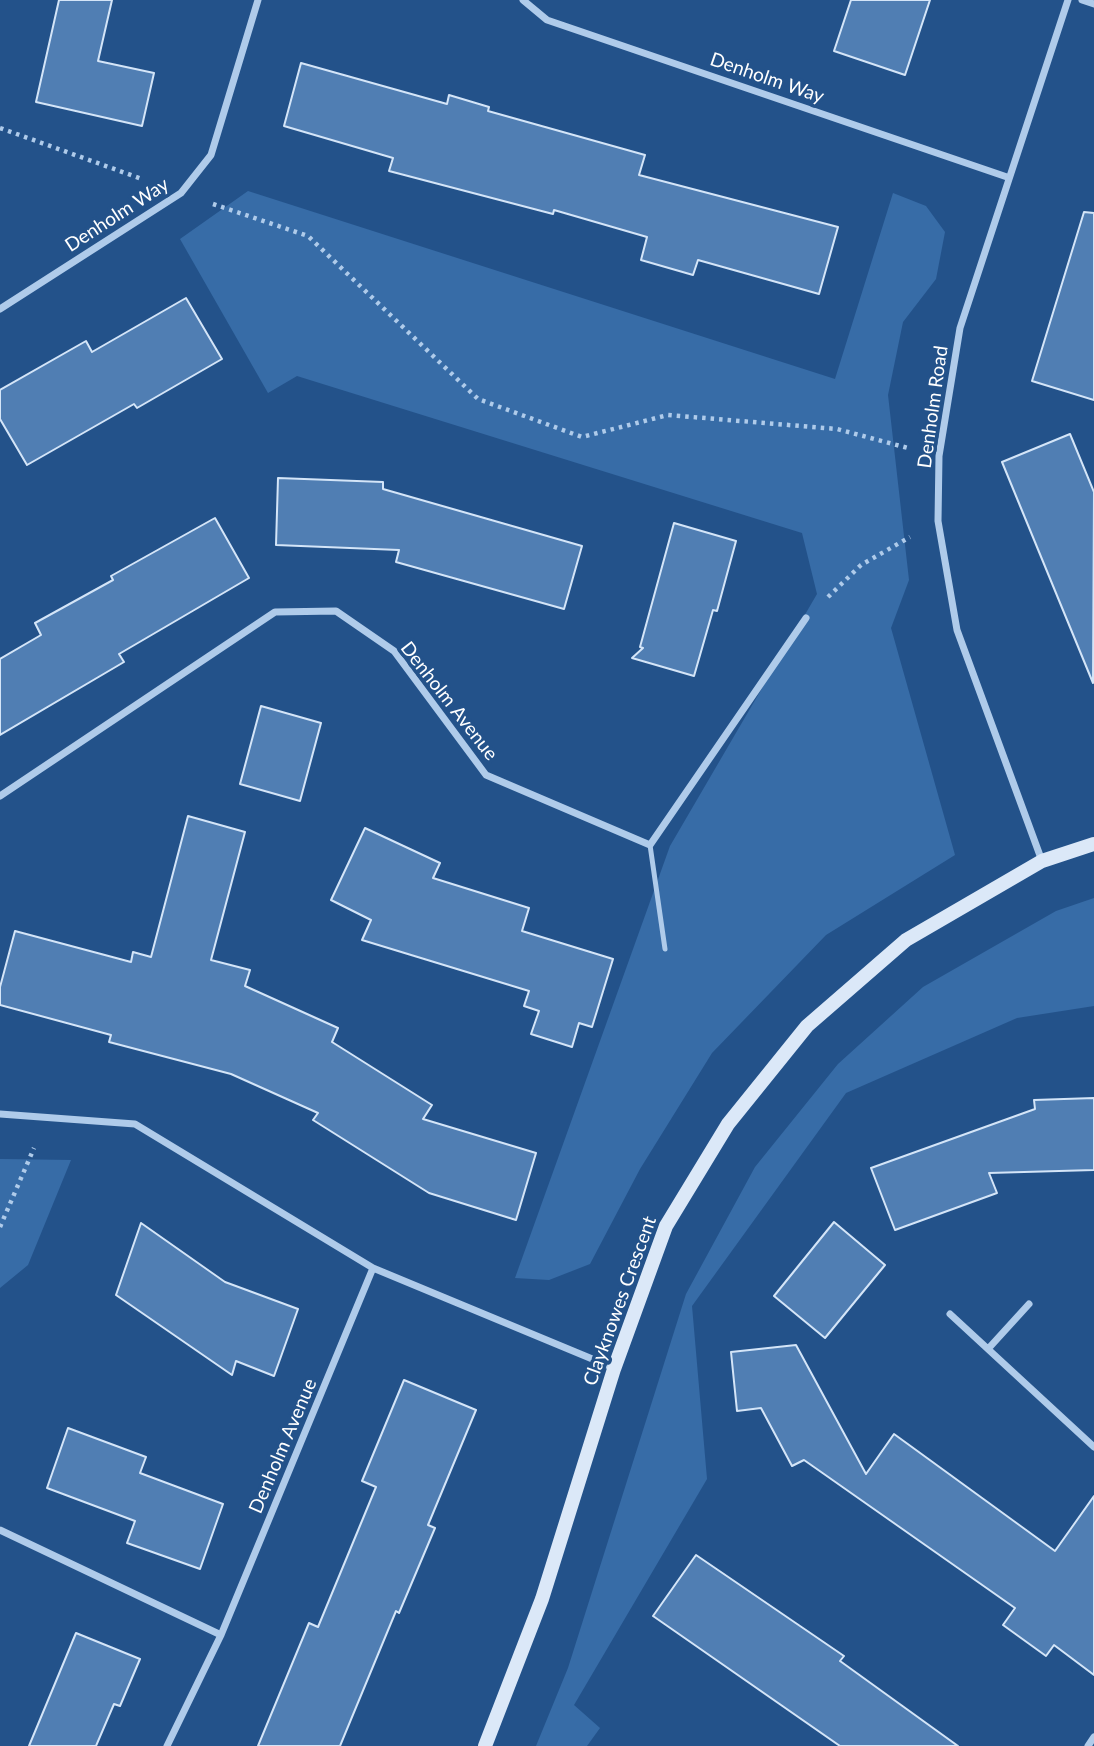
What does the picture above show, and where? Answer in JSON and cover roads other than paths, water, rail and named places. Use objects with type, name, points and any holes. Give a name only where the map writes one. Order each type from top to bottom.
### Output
[{"type":"street","name":"Denholm Way","points":[[0,309],[181,193],[211,155],[258,0]]},
{"type":"street","name":"Denholm Way","points":[[523,0],[547,20],[1007,177]]},
{"type":"street","name":"Denholm Road","points":[[1042,862],[957,630],[938,520],[939,456],[960,328],[1007,177],[1068,0]]},
{"type":"street","points":[[1082,0],[1094,4]]},
{"type":"street","name":"Denholm Avenue","points":[[0,796],[275,611],[336,611],[394,652],[486,775],[650,845]]},
{"type":"street","points":[[650,845],[806,618]]},
{"type":"street","name":"Clayknowes Crescent","points":[[485,1746],[542,1599],[614,1369],[666,1226],[728,1124],[807,1026],[906,940],[1042,862],[1094,844]]},
{"type":"street","points":[[0,1114],[135,1124],[373,1268],[614,1369]]},
{"type":"street","name":"Denholm Avenue","points":[[167,1746],[221,1635],[373,1268]]},
{"type":"street","points":[[988,1349],[1029,1304]]},
{"type":"street","points":[[950,1314],[1094,1447]]},
{"type":"street","points":[[0,1530],[221,1635]]},
{"type":"street","points":[[1088,1746],[1094,1737]]},
{"type":"lane","points":[[650,845],[665,949]]}]
